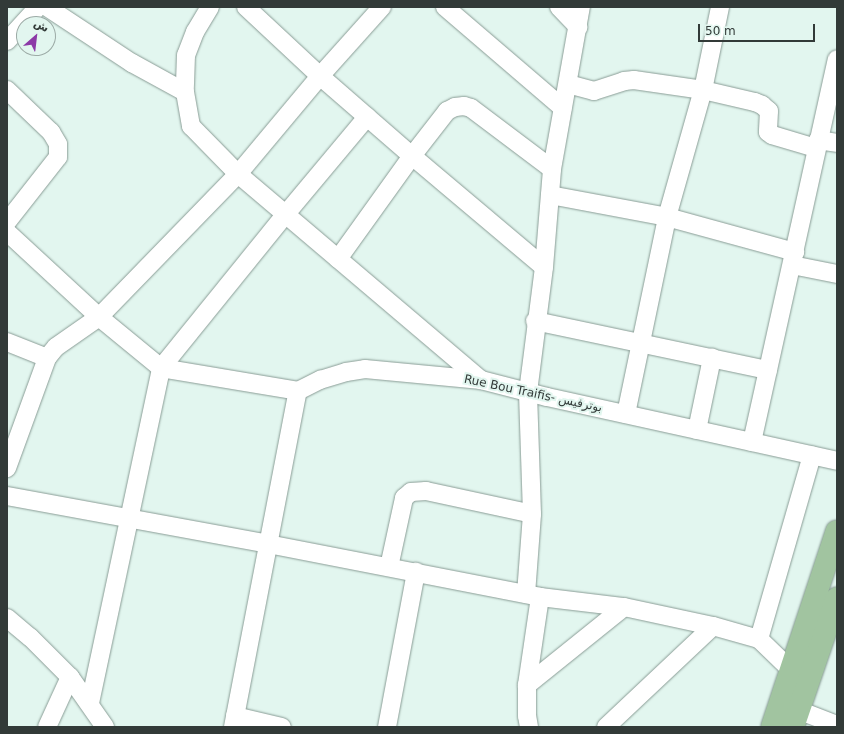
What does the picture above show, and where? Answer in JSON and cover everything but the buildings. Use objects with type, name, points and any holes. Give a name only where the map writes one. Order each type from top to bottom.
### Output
[{"type":"main road","points":[[772,727],[837,531]]},
{"type":"main road","points":[[795,719],[837,598]]},
{"type":"street","points":[[7,41],[38,7]]},
{"type":"street","points":[[47,7],[132,63],[185,92]]},
{"type":"street","points":[[210,7],[195,32],[186,55],[185,92],[191,126],[238,174],[482,380]]},
{"type":"street","points":[[246,7],[320,76],[367,117],[544,266]]},
{"type":"street","points":[[7,468],[47,358],[56,347],[99,317],[238,174],[320,76],[382,7]]},
{"type":"street","points":[[445,7],[563,108]]},
{"type":"street","points":[[559,7],[578,27]]},
{"type":"street","points":[[529,727],[526,685],[533,595],[528,392],[535,321],[544,266],[552,168],[581,7]]},
{"type":"street","points":[[626,414],[667,217],[702,90],[720,7]]},
{"type":"street","points":[[752,442],[837,59]]},
{"type":"street","points":[[568,84],[594,91],[634,80],[702,90],[762,105],[769,111],[768,132],[817,144],[837,143]]},
{"type":"street","points":[[7,90],[51,132],[58,144],[58,157],[7,222]]},
{"type":"street","points":[[338,259],[412,156],[447,111],[455,107],[464,106],[471,108],[552,168]]},
{"type":"street","points":[[90,703],[161,368],[285,215],[367,117]]},
{"type":"street","points":[[550,195],[667,217],[837,274]]},
{"type":"street","points":[[7,232],[99,317],[161,368],[298,390],[234,722],[282,727]]},
{"type":"street","points":[[535,321],[768,370]]},
{"type":"street","points":[[7,342],[47,358]]},
{"type":"street","points":[[697,430],[712,358]]},
{"type":"street","name":"Rue Bou Traifis- بوترفيس","points":[[298,390],[333,376],[365,369],[482,380],[528,392],[837,461]]},
{"type":"street","points":[[759,639],[812,455]]},
{"type":"street","points":[[389,567],[404,498],[411,492],[426,491],[532,514]]},
{"type":"street","points":[[7,496],[533,595],[624,607],[714,626],[759,639],[792,670]]},
{"type":"street","points":[[387,727],[416,572]]},
{"type":"street","points":[[526,685],[624,607]]},
{"type":"street","points":[[7,618],[30,637],[70,677],[90,703],[105,727]]},
{"type":"street","points":[[606,727],[714,626]]},
{"type":"street","points":[[47,727],[70,677]]},
{"type":"street","points":[[795,719],[837,725]]}]
